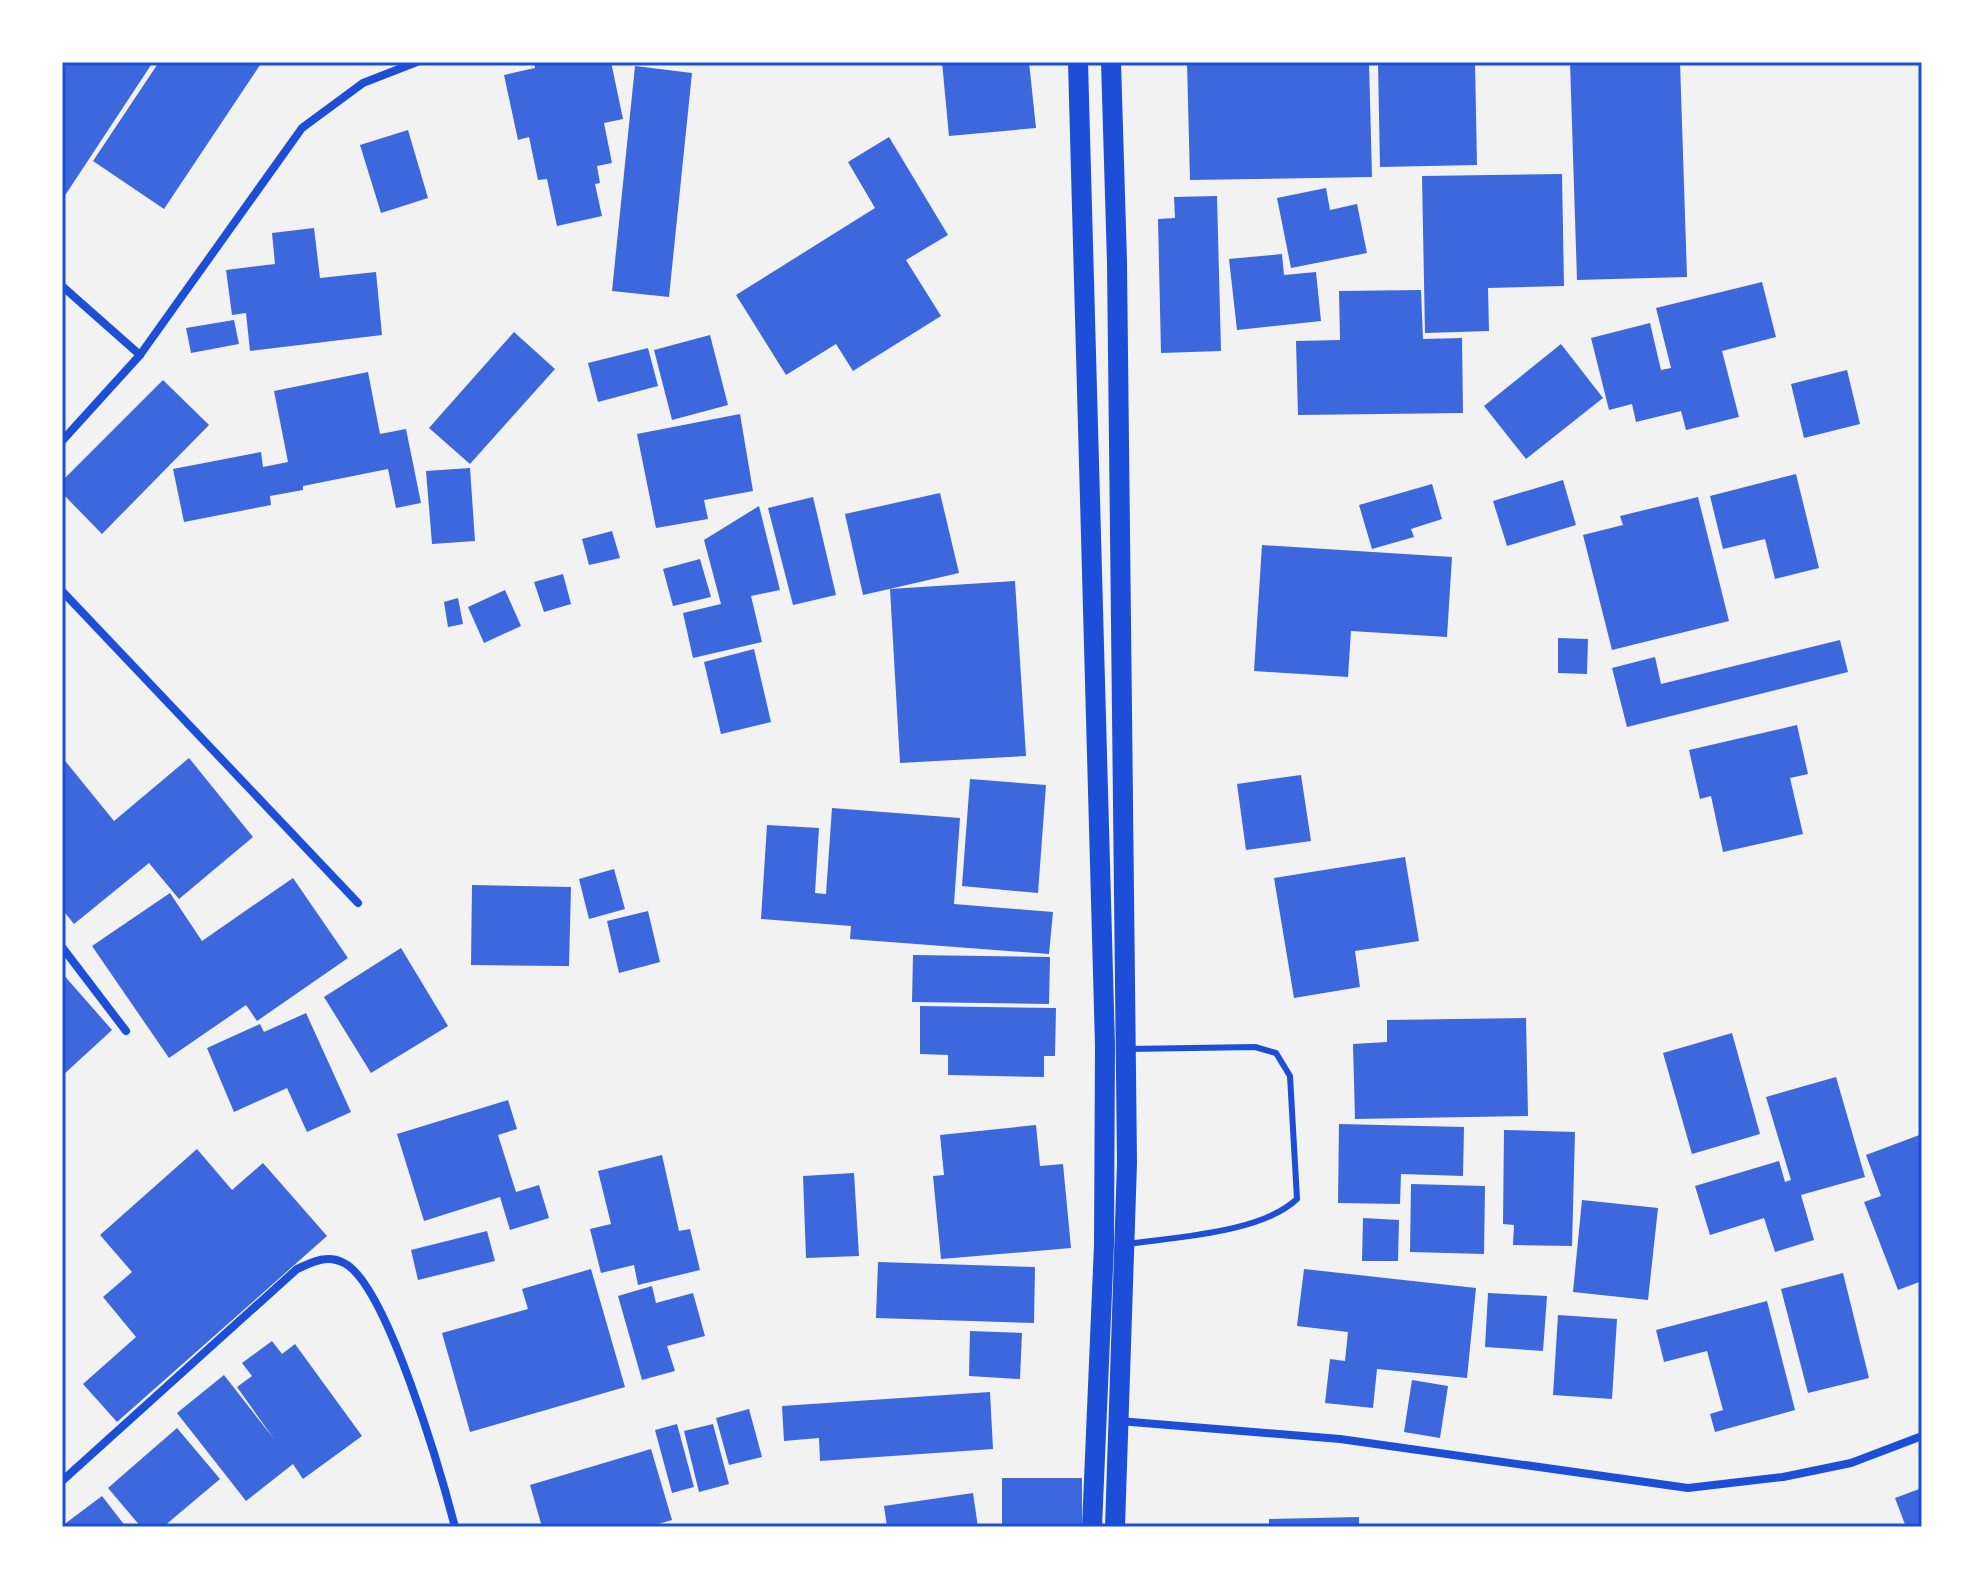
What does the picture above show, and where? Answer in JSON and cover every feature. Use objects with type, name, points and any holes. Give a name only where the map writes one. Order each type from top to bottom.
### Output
[{"type":"main road","points":[[1078,62],[1125,1244],[1115,1527]]},
{"type":"main road","points":[[1092,1527],[1115,1048],[1117,262],[1111,62]]},
{"type":"street","points":[[62,441],[140,355],[302,128],[363,83],[417,62]]},
{"type":"street","points":[[62,286],[140,355]]},
{"type":"street","points":[[62,591],[358,903]]},
{"type":"street","points":[[62,947],[126,1031]]},
{"type":"street","points":[[62,1481],[297,1269],[320,1258],[344,1263],[362,1279],[375,1301],[416,1401],[443,1478],[455,1527]]},
{"type":"street","points":[[1119,1421],[1340,1439],[1688,1488],[1783,1477],[1851,1463],[1922,1436]]},
{"type":"lane","points":[[1104,1245],[1211,1232],[1283,1213],[1297,1199],[1290,1076],[1276,1053],[1255,1047],[1115,1048]]},
{"type":"building","points":[[62,62],[153,62],[62,200]]},
{"type":"building","points":[[159,62],[262,62],[164,209],[93,161]]},
{"type":"building","points":[[534,62],[611,62],[623,119],[604,123],[612,163],[597,166],[600,183],[595,184],[602,216],[557,226],[547,179],[538,180],[529,137],[518,140],[504,75],[535,68]]},
{"type":"building","points":[[942,62],[1029,62],[1036,128],[949,136]]},
{"type":"building","points":[[1187,62],[1369,62],[1372,177],[1190,180]]},
{"type":"building","points":[[1378,62],[1475,62],[1477,165],[1380,167]]},
{"type":"building","points":[[1570,62],[1680,62],[1687,277],[1577,280]]},
{"type":"building","points":[[635,66],[692,73],[669,297],[612,291]]},
{"type":"building","points":[[408,130],[428,198],[381,213],[360,145]]},
{"type":"building","points":[[889,137],[948,235],[906,260],[941,316],[853,371],[836,344],[786,375],[736,295],[875,208],[848,162]]},
{"type":"building","points":[[1562,174],[1564,286],[1488,288],[1489,331],[1425,333],[1422,176]]},
{"type":"building","points":[[1326,188],[1330,210],[1357,204],[1367,253],[1291,268],[1277,198]]},
{"type":"building","points":[[1217,196],[1221,351],[1161,353],[1158,219],[1175,218],[1174,197]]},
{"type":"building","points":[[314,228],[320,278],[376,272],[382,335],[250,351],[246,313],[232,315],[226,270],[275,264],[272,233]]},
{"type":"building","points":[[1282,254],[1284,275],[1316,272],[1321,321],[1237,330],[1229,259]]},
{"type":"building","points":[[1762,282],[1776,337],[1722,351],[1739,417],[1686,430],[1681,411],[1636,422],[1632,404],[1609,410],[1591,338],[1650,323],[1661,370],[1671,368],[1656,308]]},
{"type":"building","points":[[1421,290],[1423,339],[1462,338],[1463,413],[1298,415],[1296,341],[1340,340],[1339,291]]},
{"type":"building","points":[[234,320],[239,344],[191,353],[186,328]]},
{"type":"building","points":[[514,332],[555,369],[470,464],[429,428]]},
{"type":"building","points":[[710,335],[728,405],[672,420],[654,350]]},
{"type":"building","points":[[1561,344],[1603,398],[1526,459],[1484,406]]},
{"type":"building","points":[[648,348],[658,386],[598,402],[588,363]]},
{"type":"building","points":[[1847,370],[1860,424],[1804,438],[1791,384]]},
{"type":"building","points":[[368,372],[380,434],[406,429],[421,503],[396,508],[388,469],[270,496],[271,505],[184,522],[173,469],[261,452],[263,467],[288,462],[274,391]]},
{"type":"building","points":[[163,380],[209,425],[102,534],[62,493],[62,481]]},
{"type":"building","points":[[740,414],[753,491],[704,500],[708,519],[656,528],[637,434]]},
{"type":"building","points":[[470,468],[475,541],[432,544],[426,471]]},
{"type":"building","points":[[1796,474],[1819,568],[1775,579],[1765,539],[1723,549],[1710,496]]},
{"type":"building","points":[[1563,480],[1576,525],[1507,546],[1493,501]]},
{"type":"building","points":[[1432,484],[1442,519],[1411,529],[1414,537],[1372,549],[1359,505]]},
{"type":"building","points":[[940,493],[959,573],[863,595],[845,514]]},
{"type":"building","points":[[813,497],[836,595],[793,605],[768,508]]},
{"type":"building","points":[[1698,497],[1729,621],[1612,650],[1583,535],[1623,525],[1620,516]]},
{"type":"building","points":[[759,506],[780,590],[751,596],[762,642],[693,658],[683,613],[721,604],[704,540]]},
{"type":"building","points":[[612,531],[620,558],[589,565],[582,539]]},
{"type":"building","points":[[1262,545],[1452,557],[1447,637],[1351,631],[1348,677],[1254,671]]},
{"type":"building","points":[[700,559],[711,597],[673,606],[663,569]]},
{"type":"building","points":[[563,574],[571,604],[544,612],[534,582]]},
{"type":"building","points":[[1015,581],[1026,756],[900,763],[890,589]]},
{"type":"building","points":[[505,590],[521,626],[484,643],[468,607]]},
{"type":"building","points":[[458,598],[463,624],[448,627],[444,602]]},
{"type":"building","points":[[1558,638],[1588,639],[1587,674],[1558,673]]},
{"type":"building","points":[[1840,640],[1848,672],[1627,727],[1612,668],[1655,657],[1661,684]]},
{"type":"building","points":[[754,649],[771,722],[721,734],[704,662]]},
{"type":"building","points":[[1797,725],[1808,774],[1790,778],[1803,834],[1723,852],[1711,796],[1700,799],[1689,750]]},
{"type":"building","points":[[62,757],[114,821],[189,758],[253,837],[179,899],[149,863],[74,924],[62,909]]},
{"type":"building","points":[[1301,775],[1311,841],[1246,850],[1237,784]]},
{"type":"building","points":[[970,779],[1046,785],[1038,893],[962,886]]},
{"type":"building","points":[[832,808],[960,818],[954,904],[1053,912],[1049,954],[850,939],[851,926],[761,919],[767,825],[819,828],[815,893],[826,894]]},
{"type":"building","points":[[1405,857],[1419,941],[1355,951],[1360,987],[1294,998],[1274,878]]},
{"type":"building","points":[[614,869],[625,909],[589,919],[579,879]]},
{"type":"building","points":[[293,878],[348,958],[257,1021],[246,1005],[169,1058],[92,946],[170,893],[202,941]]},
{"type":"building","points":[[472,885],[571,887],[569,966],[471,965]]},
{"type":"building","points":[[648,911],[660,962],[619,973],[607,921]]},
{"type":"building","points":[[401,948],[448,1026],[371,1073],[324,997]]},
{"type":"building","points":[[913,955],[1050,957],[1049,1004],[912,1002]]},
{"type":"building","points":[[62,973],[112,1030],[62,1076]]},
{"type":"building","points":[[920,1006],[1056,1008],[1055,1056],[1044,1056],[1044,1077],[948,1075],[948,1055],[920,1054]]},
{"type":"building","points":[[306,1013],[351,1112],[307,1132],[287,1088],[234,1112],[207,1048],[260,1024],[264,1032]]},
{"type":"building","points":[[1526,1018],[1528,1116],[1355,1119],[1353,1044],[1387,1042],[1387,1020]]},
{"type":"building","points":[[1732,1033],[1760,1134],[1692,1154],[1663,1053]]},
{"type":"building","points":[[1836,1077],[1865,1177],[1801,1195],[1814,1240],[1775,1252],[1764,1218],[1710,1235],[1695,1186],[1779,1161],[1785,1182],[1791,1180],[1766,1097]]},
{"type":"building","points":[[508,1100],[517,1129],[498,1135],[516,1192],[539,1185],[549,1218],[510,1230],[500,1197],[424,1221],[397,1134]]},
{"type":"building","points":[[1339,1124],[1464,1127],[1463,1176],[1401,1174],[1400,1204],[1338,1203]]},
{"type":"building","points":[[1036,1125],[1040,1166],[1063,1164],[1071,1248],[941,1259],[933,1176],[944,1175],[940,1135]]},
{"type":"building","points":[[1504,1130],[1575,1132],[1572,1246],[1513,1245],[1514,1225],[1503,1224]]},
{"type":"building","points":[[1922,1134],[1922,1281],[1898,1290],[1864,1202],[1881,1196],[1866,1155]]},
{"type":"building","points":[[197,1149],[232,1190],[263,1163],[327,1236],[117,1422],[83,1384],[136,1337],[103,1297],[132,1272],[100,1235]]},
{"type":"building","points":[[662,1155],[679,1231],[690,1229],[700,1270],[638,1285],[634,1265],[601,1273],[590,1229],[611,1224],[598,1171]]},
{"type":"building","points":[[854,1173],[859,1256],[806,1258],[803,1176]]},
{"type":"building","points":[[1411,1184],[1485,1186],[1484,1254],[1410,1252]]},
{"type":"building","points":[[1582,1200],[1658,1208],[1648,1300],[1573,1292]]},
{"type":"building","points":[[1363,1218],[1399,1220],[1398,1261],[1362,1261]]},
{"type":"building","points":[[487,1231],[495,1261],[418,1280],[411,1250]]},
{"type":"building","points":[[878,1262],[1035,1267],[1034,1323],[876,1318]]},
{"type":"building","points":[[591,1269],[625,1387],[470,1432],[442,1333],[528,1309],[522,1289]]},
{"type":"building","points":[[1304,1269],[1476,1288],[1467,1378],[1377,1369],[1373,1408],[1325,1403],[1330,1359],[1345,1361],[1348,1332],[1297,1326]]},
{"type":"building","points":[[1843,1273],[1869,1378],[1808,1393],[1781,1289]]},
{"type":"building","points":[[652,1286],[656,1303],[693,1293],[705,1336],[667,1346],[675,1371],[642,1380],[618,1296]]},
{"type":"building","points":[[1488,1293],[1547,1296],[1543,1351],[1485,1347]]},
{"type":"building","points":[[1767,1301],[1795,1410],[1715,1432],[1710,1414],[1723,1410],[1707,1351],[1664,1362],[1656,1330]]},
{"type":"building","points":[[1558,1315],[1617,1319],[1612,1399],[1553,1395]]},
{"type":"building","points":[[970,1331],[1022,1333],[1020,1379],[969,1376]]},
{"type":"building","points":[[272,1341],[282,1354],[295,1344],[362,1436],[303,1479],[293,1464],[246,1501],[177,1413],[224,1375],[274,1439],[237,1387],[252,1376],[242,1363]]},
{"type":"building","points":[[1412,1380],[1448,1386],[1440,1438],[1404,1432]]},
{"type":"building","points":[[990,1392],[993,1449],[820,1461],[819,1438],[784,1441],[782,1406]]},
{"type":"building","points":[[749,1409],[762,1457],[729,1465],[716,1418]]},
{"type":"building","points":[[677,1424],[694,1487],[672,1493],[655,1430]]},
{"type":"building","points":[[713,1424],[729,1484],[699,1492],[684,1431]]},
{"type":"building","points":[[177,1428],[220,1479],[163,1527],[141,1527],[108,1488]]},
{"type":"building","points":[[651,1449],[672,1520],[648,1527],[542,1527],[530,1485]]},
{"type":"building","points":[[1002,1478],[1082,1478],[1082,1527],[1002,1527]]},
{"type":"building","points":[[1922,1488],[1922,1527],[1906,1527],[1895,1498]]},
{"type":"building","points":[[973,1493],[978,1527],[887,1527],[884,1506]]},
{"type":"building","points":[[102,1496],[126,1527],[62,1527],[62,1526]]},
{"type":"building","points":[[1359,1517],[1359,1527],[1269,1527],[1269,1519]]}]
